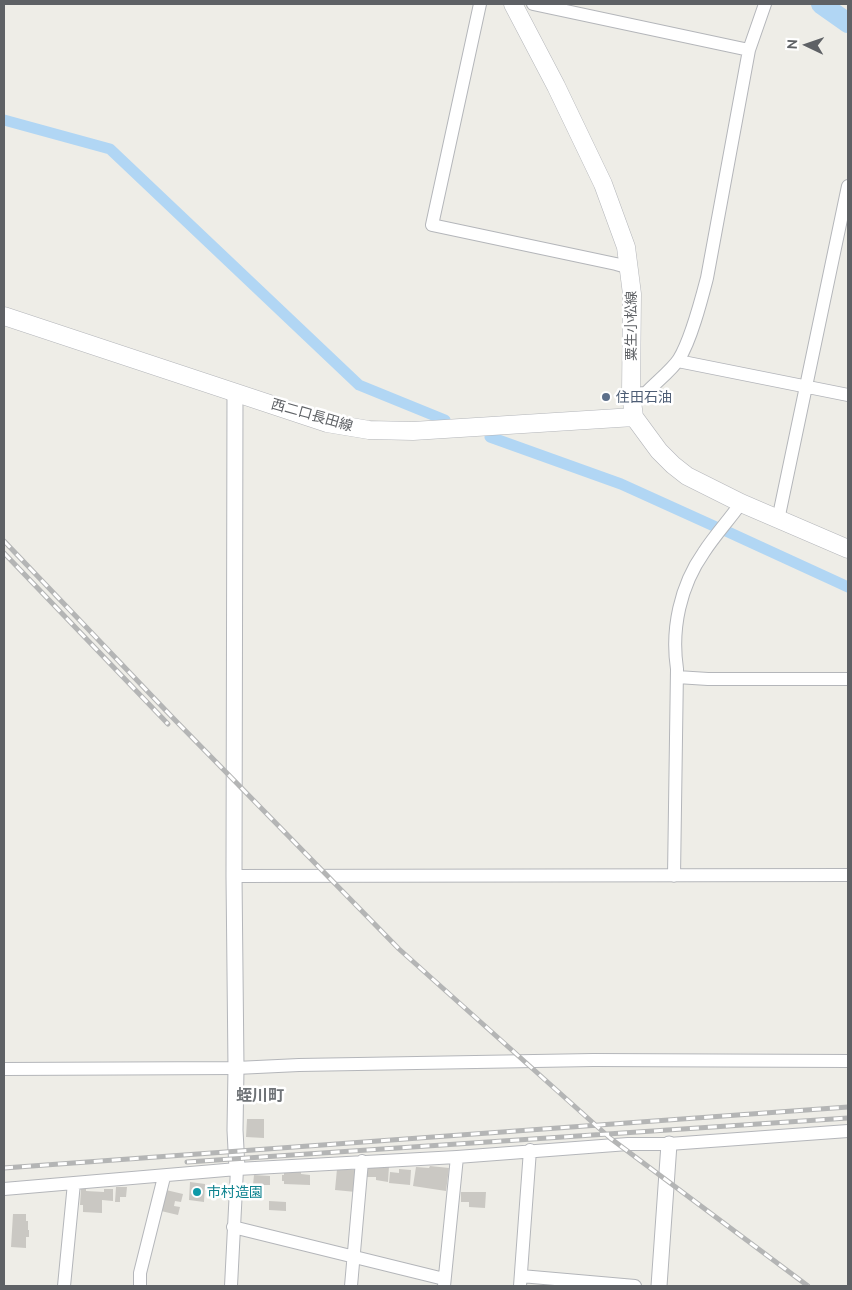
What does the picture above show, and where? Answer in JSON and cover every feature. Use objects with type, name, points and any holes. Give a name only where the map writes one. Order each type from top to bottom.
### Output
[{"type":"main road","name":"粟生小松線","points":[[513,4],[556,86],[603,184],[626,247],[632,294],[631,394],[634,417],[659,451],[687,476],[778,520],[848,549]]},
{"type":"main road","name":"西二口長田線","points":[[4,316],[327,423],[369,430],[413,431],[634,417]]},
{"type":"street","points":[[480,4],[432,225],[630,268]]},
{"type":"street","points":[[534,4],[749,50]]},
{"type":"street","points":[[631,394],[646,393],[678,361],[702,301],[749,50],[765,4]]},
{"type":"street","points":[[778,520],[848,186]]},
{"type":"street","points":[[678,361],[848,395]]},
{"type":"street","points":[[230,1286],[232,1227],[237,1169],[235,1130],[234,876],[235,392]]},
{"type":"street","points":[[674,876],[677,776],[676,621],[687,586],[703,554],[741,503]]},
{"type":"street","points":[[677,677],[708,679],[848,679]]},
{"type":"street","points":[[234,876],[848,875]]},
{"type":"street","points":[[4,1069],[236,1068],[593,1060],[848,1061]]},
{"type":"street","points":[[4,1189],[164,1177],[237,1169],[457,1157],[530,1150],[669,1144],[848,1131]]},
{"type":"street","points":[[659,1286],[669,1144]]},
{"type":"street","points":[[530,1150],[520,1281],[635,1286]]},
{"type":"street","points":[[232,1227],[444,1283],[457,1157]]},
{"type":"street","points":[[351,1286],[362,1161]]},
{"type":"street","points":[[140,1286],[140,1273],[164,1177]]},
{"type":"street","points":[[64,1286],[74,1183]]},
{"type":"building","points":[[247,1119],[264,1119],[264,1138],[246,1137]]},
{"type":"building","points":[[389,1166],[388,1182],[376,1180],[376,1177],[365,1177],[366,1168]]},
{"type":"building","points":[[430,1166],[449,1168],[446,1191],[413,1186],[416,1167],[429,1168]]},
{"type":"building","points":[[337,1169],[358,1170],[356,1192],[335,1190]]},
{"type":"building","points":[[399,1169],[411,1170],[410,1185],[389,1183],[390,1172],[399,1173]]},
{"type":"building","points":[[284,1171],[301,1172],[301,1174],[310,1175],[310,1185],[284,1184],[282,1175],[284,1175]]},
{"type":"building","points":[[254,1175],[270,1176],[270,1185],[253,1185]]},
{"type":"building","name":"市村造園","points":[[190,1182],[205,1184],[204,1202],[189,1200]]},
{"type":"building","points":[[116,1187],[127,1187],[126,1197],[120,1197],[120,1202],[115,1202]]},
{"type":"building","points":[[244,1187],[251,1188],[251,1198],[243,1198]]},
{"type":"building","points":[[81,1189],[104,1192],[104,1189],[113,1189],[113,1201],[102,1200],[102,1213],[83,1212],[83,1205],[80,1205]]},
{"type":"building","points":[[166,1190],[183,1194],[181,1202],[175,1201],[174,1206],[180,1207],[178,1215],[161,1211]]},
{"type":"building","points":[[461,1192],[486,1192],[485,1208],[469,1207],[469,1202],[461,1202]]},
{"type":"building","points":[[269,1201],[286,1202],[286,1211],[269,1210]]},
{"type":"building","points":[[13,1214],[26,1214],[29,1237],[26,1237],[26,1248],[11,1247]]},
{"type":"waterway","points":[[821,4],[848,23]]},
{"type":"waterway","points":[[4,120],[110,149],[359,385],[445,420]]},
{"type":"waterway","points":[[490,437],[621,484],[716,527]]},
{"type":"waterway","points":[[726,531],[848,587]]},
{"type":"railway","points":[[4,541],[173,718],[399,949],[610,1138],[808,1286]]},
{"type":"railway","points":[[4,553],[168,724]]},
{"type":"railway","points":[[4,1168],[848,1107]]},
{"type":"railway","points":[[187,1162],[848,1118]]},
{"type":"place","name":"住田石油","points":[[606,397]]},
{"type":"place","name":"市村造園","points":[[197,1192]]},
{"type":"district","name":"蛭川町","points":[[260,1096]]}]
